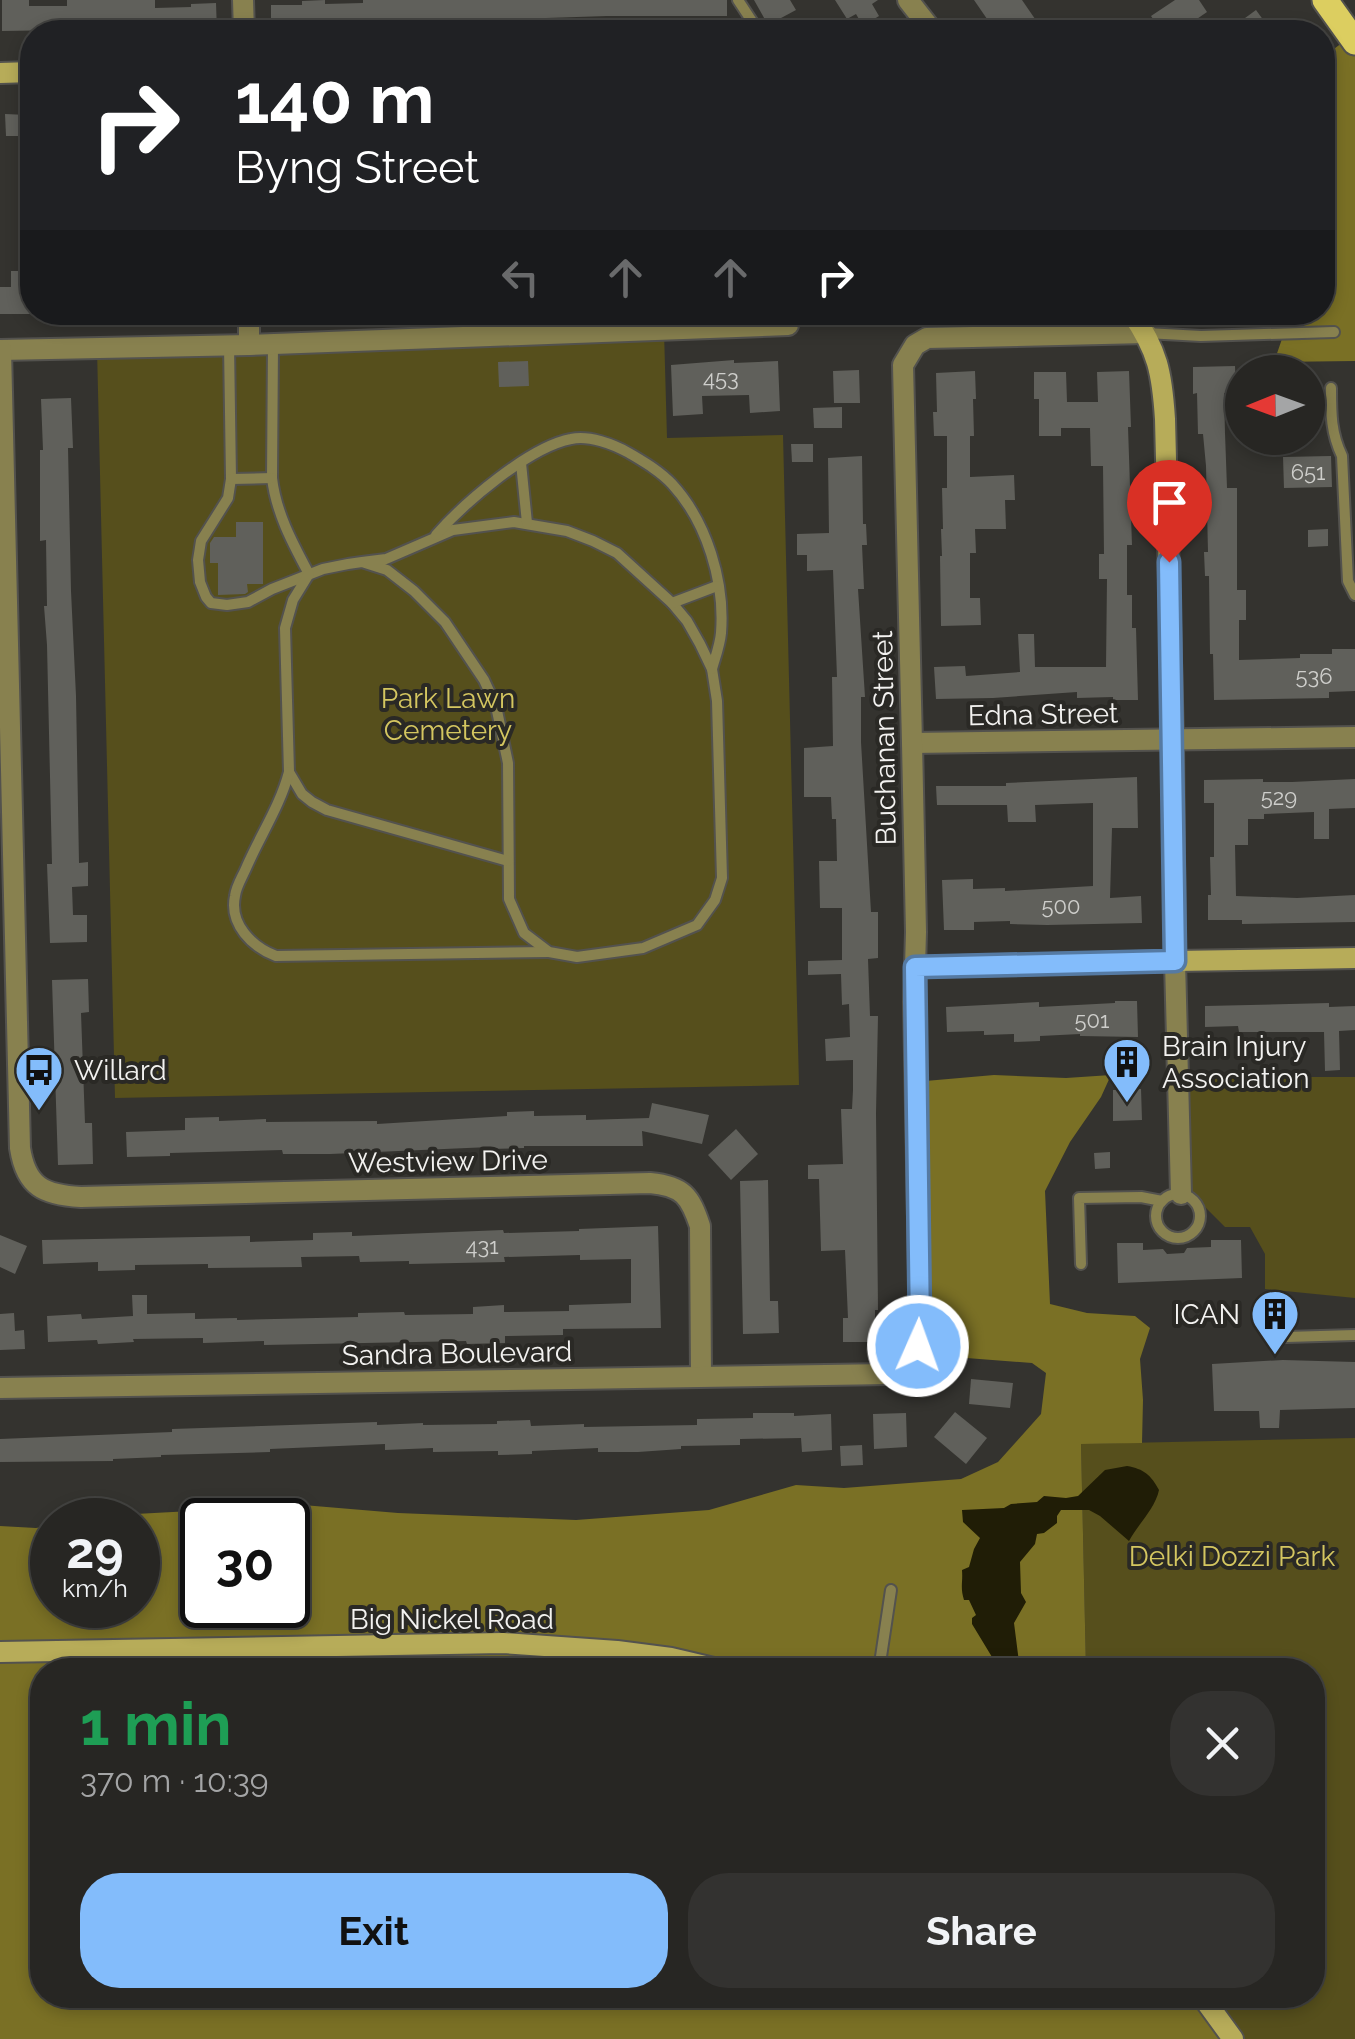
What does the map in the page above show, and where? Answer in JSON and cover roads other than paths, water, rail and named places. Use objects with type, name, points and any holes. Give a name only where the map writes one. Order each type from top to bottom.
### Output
[{"type":"main road","points":[[1325,0],[1355,42]]},
{"type":"street","points":[[239,345],[245,325]]},
{"type":"street","points":[[10,1072],[1,350],[788,325]]},
{"type":"street","points":[[1140,325],[1162,376],[1166,419],[1175,961],[1172,1197]]},
{"type":"street","name":"Buchanan Street","points":[[913,1366],[920,1326],[903,364],[915,345],[927,338],[1146,333]]},
{"type":"street","name":"Edna Street","points":[[912,743],[1355,737]]},
{"type":"street","points":[[915,967],[1355,958]]},
{"type":"street","name":"Westview Drive","points":[[10,1072],[22,1164],[43,1191],[60,1196],[672,1185],[693,1207],[700,1226],[701,1376]]},
{"type":"street","name":"Sandra Boulevard","points":[[0,1388],[888,1374],[913,1366]]},
{"type":"street","name":"Big Nickel Road","points":[[0,1652],[503,1643],[617,1650],[671,1658]]},
{"type":"street","points":[[1210,2008],[1233,2039]]},
{"type":"lane","points":[[1146,333],[1201,336],[1334,332]]},
{"type":"lane","points":[[274,344],[274,498],[310,574]]},
{"type":"lane","points":[[239,345],[228,498],[202,541],[198,560],[206,597],[212,603],[226,605],[248,602],[272,589],[310,574],[323,569],[386,559],[453,530],[514,522],[566,530],[618,554],[687,621],[712,670],[717,701],[722,878],[715,900],[696,925],[643,948],[578,957],[549,952],[276,956],[249,940],[240,927],[234,898],[282,796],[289,772],[285,628],[293,600],[310,574]]},
{"type":"lane","points":[[1331,388],[1330,421],[1342,456],[1348,581],[1355,595]]},
{"type":"lane","points":[[432,539],[492,483],[547,447],[573,438],[597,440],[622,450],[651,466],[672,484],[700,524],[717,586],[721,635],[712,670]]},
{"type":"lane","points":[[522,463],[528,523]]},
{"type":"lane","points":[[231,478],[272,478]]},
{"type":"lane","points":[[362,562],[387,570],[414,591],[446,622],[484,680],[496,706],[508,763],[509,899],[524,933],[549,952]]},
{"type":"lane","points":[[672,603],[717,586]]},
{"type":"lane","points":[[289,772],[302,794],[328,810],[508,861]]},
{"type":"lane","points":[[1081,1264],[1079,1198],[1172,1197]]},
{"type":"lane","points":[[1286,1338],[1355,1334]]},
{"type":"lane","points":[[881,1658],[891,1590]]},
{"type":"place","name":"Brain Injury Association","points":[[1127,1104]]},
{"type":"place","name":"Willard","points":[[39,1112]]},
{"type":"place","name":"ICAN","points":[[1275,1356]]},
{"type":"park label","name":"Park Lawn Cemetery","points":[[448,714]]},
{"type":"park label","name":"Delki Dozzi Park","points":[[1232,1556]]}]
